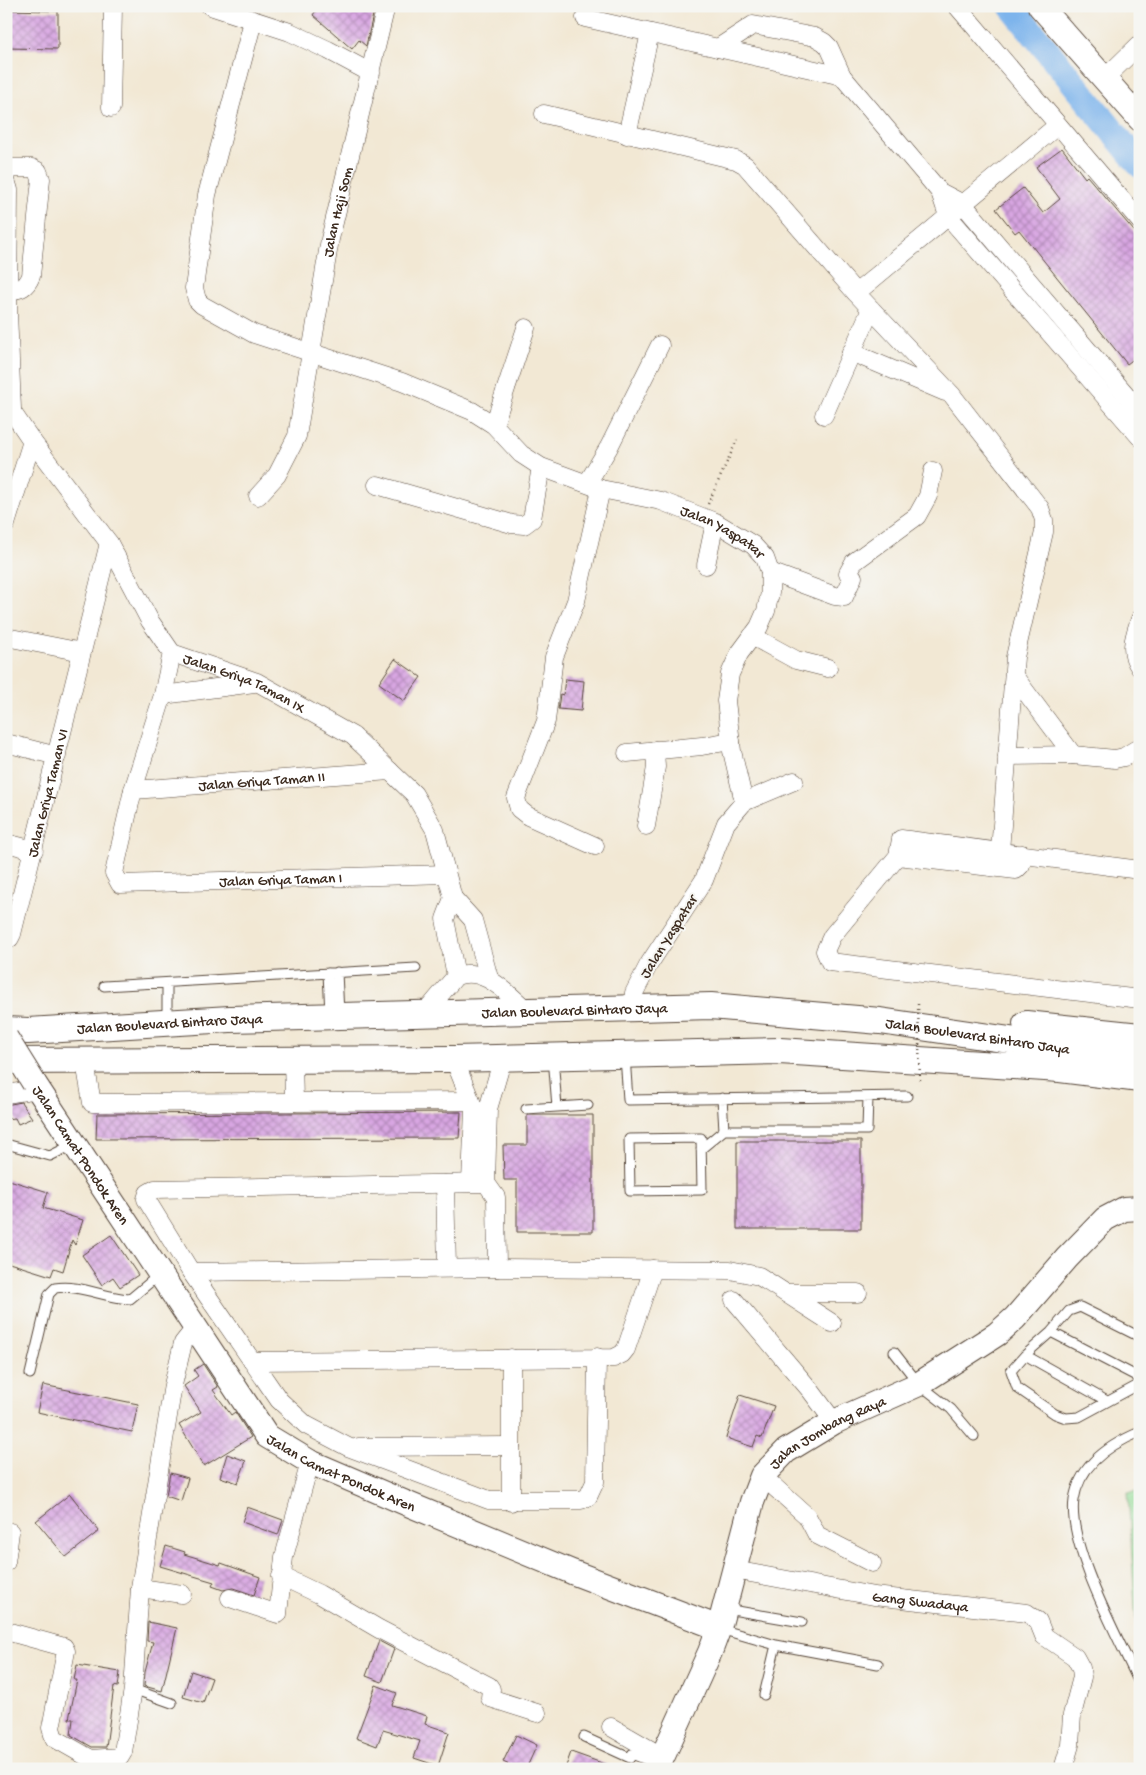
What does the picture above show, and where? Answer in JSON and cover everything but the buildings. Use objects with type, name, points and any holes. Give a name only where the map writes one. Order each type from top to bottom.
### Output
[{"type":"main road","points":[[1040,6],[1140,119]]},
{"type":"main road","name":"Jalan Boulevard Bintaro Jaya","points":[[6,1030],[334,1016],[712,1006],[888,1022],[1061,1057],[1140,1080]]},
{"type":"main road","points":[[790,1012],[806,1029],[807,1037],[803,1046],[791,1052]]},
{"type":"main road","points":[[888,1022],[942,1017],[1140,1036]]},
{"type":"main road","name":"Jalan Camat Pondok Aren","points":[[6,1038],[265,1433],[310,1462],[572,1572],[721,1618]]},
{"type":"main road","name":"Jalan Boulevard Bintaro Jaya","points":[[6,1061],[85,1062],[289,1058],[454,1059],[791,1052],[1140,1059]]},
{"type":"main road","name":"Jalan Jombang Raya","points":[[663,1765],[721,1618],[752,1502],[762,1476],[786,1451],[834,1422],[919,1384],[1003,1329],[1105,1219],[1124,1209],[1140,1208]]},
{"type":"street","points":[[111,108],[113,6]]},
{"type":"street","points":[[210,6],[233,10],[253,21],[290,32],[328,50],[371,74]]},
{"type":"street","name":"Jalan Haji Som","points":[[258,496],[277,475],[297,436],[330,239],[386,6]]},
{"type":"street","points":[[957,6],[1140,221]]},
{"type":"street","points":[[585,18],[842,76]]},
{"type":"street","name":"Jalan Yaspatar","points":[[253,21],[206,195],[195,278],[195,295],[197,300],[210,310],[254,334],[310,351],[472,411],[494,425],[521,454],[542,466],[595,485],[661,501],[708,519],[753,545],[765,558],[770,572],[770,593],[766,611],[739,654],[730,674],[727,687],[726,701],[731,741],[744,802],[726,823],[704,880],[649,964],[634,993],[632,1007]]},
{"type":"street","points":[[718,48],[753,25],[815,37],[829,47],[842,76],[940,192],[948,216],[1140,437]]},
{"type":"street","points":[[627,134],[650,33]]},
{"type":"street","points":[[1104,79],[1140,44]]},
{"type":"street","points":[[544,114],[736,160],[745,165],[856,293],[952,395],[1040,508],[1044,520],[1044,532],[1015,657],[1000,851]]},
{"type":"street","points":[[856,293],[1058,125]]},
{"type":"street","points":[[6,168],[32,168],[38,171],[40,179],[31,276],[28,284],[23,288],[9,291]]},
{"type":"street","points":[[6,180],[9,190],[9,291],[7,312],[9,406]]},
{"type":"street","points":[[940,192],[963,204],[1140,411]]},
{"type":"street","points":[[824,415],[871,309]]},
{"type":"street","points":[[494,425],[526,328]]},
{"type":"street","points":[[595,846],[528,816],[519,809],[516,798],[546,721],[554,657],[576,601],[595,485],[613,439],[660,345]]},
{"type":"street","points":[[851,352],[952,395]]},
{"type":"street","name":"Jalan Griya Taman IX","points":[[9,406],[32,441],[109,543],[150,621],[172,653],[257,682],[353,736],[414,794],[428,814],[435,830],[453,898],[473,920],[489,978]]},
{"type":"street","points":[[7,521],[32,441]]},
{"type":"street","points":[[377,485],[512,524],[524,525],[532,519],[542,466]]},
{"type":"street","points":[[770,572],[835,596],[844,597],[853,582],[853,577],[848,573],[854,562],[917,516],[928,496],[933,471]]},
{"type":"street","points":[[706,565],[708,519]]},
{"type":"street","name":"Jalan Griya Taman VI","points":[[9,936],[34,850],[109,543]]},
{"type":"street","points":[[1140,620],[1132,643],[1132,653],[1140,668]]},
{"type":"street","points":[[752,636],[796,660],[828,668]]},
{"type":"street","points":[[6,637],[82,652]]},
{"type":"street","points":[[133,790],[163,694],[172,653]]},
{"type":"street","points":[[1014,676],[1073,755]]},
{"type":"street","points":[[163,694],[257,682]]},
{"type":"street","points":[[627,753],[702,746],[731,741]]},
{"type":"street","points":[[6,743],[57,756]]},
{"type":"street","points":[[1007,756],[1073,755],[1115,759],[1124,757],[1140,747]]},
{"type":"street","points":[[646,826],[655,775],[655,750]]},
{"type":"street","name":"Jalan Griya Taman II","points":[[133,790],[390,771]]},
{"type":"street","points":[[744,802],[794,781]]},
{"type":"street","name":"Jalan Griya Taman I","points":[[133,790],[114,873],[116,880],[126,886],[446,874]]},
{"type":"street","points":[[1140,870],[904,839],[899,842],[898,856],[832,936],[825,950],[830,962],[1140,999]]},
{"type":"street","points":[[6,843],[34,850]]},
{"type":"street","points":[[898,856],[1016,870],[1021,865],[1022,854]]},
{"type":"street","points":[[453,898],[445,919],[456,976]]},
{"type":"street","points":[[424,1014],[456,976],[479,975],[489,978],[529,1012]]},
{"type":"street","points":[[289,1058],[289,1102]]},
{"type":"street","points":[[478,1106],[503,1058]]},
{"type":"street","points":[[454,1059],[478,1106],[479,1182]]},
{"type":"street","points":[[85,1062],[92,1103],[289,1102],[478,1106]]},
{"type":"street","points":[[6,1094],[36,1086]]},
{"type":"street","points":[[497,1268],[496,1197],[479,1182],[155,1189],[148,1193],[146,1199],[191,1272],[279,1400],[306,1425],[348,1447],[467,1493],[489,1500],[511,1502],[581,1500],[588,1496],[596,1482],[597,1357]]},
{"type":"street","points":[[445,1184],[447,1268]]},
{"type":"street","points":[[191,1272],[447,1268],[652,1269],[744,1272],[759,1276],[832,1322]]},
{"type":"street","points":[[252,1360],[614,1358],[622,1354],[626,1349],[652,1269]]},
{"type":"street","points":[[785,1293],[858,1293]]},
{"type":"street","points":[[734,1300],[811,1391],[834,1422]]},
{"type":"street","points":[[6,1631],[64,1646],[66,1651],[51,1734],[54,1738],[89,1764],[120,1757],[133,1690],[140,1588],[172,1385],[183,1344],[189,1334],[196,1328]]},
{"type":"street","points":[[511,1358],[511,1502]]},
{"type":"street","points":[[348,1447],[511,1446]]},
{"type":"street","points":[[230,1598],[278,1614],[281,1576],[310,1462]]},
{"type":"street","points":[[762,1476],[807,1516],[817,1535],[872,1563]]},
{"type":"street","points":[[6,1562],[10,1532]]},
{"type":"street","name":"Gang Swadaya","points":[[734,1570],[874,1596],[1027,1613],[1038,1621],[1044,1636],[1075,1657],[1081,1668],[1082,1677],[1072,1715],[1070,1745],[1064,1769]]},
{"type":"street","points":[[281,1576],[319,1594],[379,1629],[489,1686],[492,1692],[490,1698],[537,1712]]},
{"type":"street","points":[[140,1588],[182,1594]]},
{"type":"street","points":[[611,1727],[663,1765]]},
{"type":"lane","points":[[104,986],[416,968]]},
{"type":"lane","points":[[333,972],[334,1016]]},
{"type":"lane","points":[[169,983],[170,1024]]},
{"type":"lane","points":[[625,1054],[628,1100],[907,1096]]},
{"type":"lane","points":[[553,1057],[557,1107]]},
{"type":"lane","points":[[701,1149],[724,1130],[867,1130],[868,1097]]},
{"type":"lane","points":[[722,1098],[724,1130]]},
{"type":"lane","points":[[526,1109],[588,1105]]},
{"type":"lane","points":[[701,1138],[701,1149],[702,1190],[630,1191],[629,1139],[701,1138]]},
{"type":"lane","points":[[6,1144],[50,1156],[74,1144]]},
{"type":"lane","points":[[30,1374],[49,1294],[55,1288],[64,1287],[117,1298],[130,1298],[160,1274]]},
{"type":"lane","points":[[1140,1337],[1080,1307],[1069,1311],[1051,1332],[1024,1355],[1011,1371],[1012,1379],[1017,1388],[1055,1414],[1066,1418],[1079,1418],[1140,1384]]},
{"type":"lane","points":[[1051,1332],[1140,1378]]},
{"type":"lane","points":[[894,1352],[919,1384],[951,1409],[974,1436]]},
{"type":"lane","points":[[1024,1355],[1107,1401]]},
{"type":"lane","points":[[1139,1681],[1121,1647],[1082,1553],[1074,1499],[1079,1481],[1095,1459],[1118,1441],[1140,1432]]},
{"type":"lane","points":[[721,1618],[802,1622]]},
{"type":"lane","points":[[721,1618],[776,1645],[878,1664]]},
{"type":"lane","points":[[764,1695],[776,1645]]},
{"type":"lane","points":[[133,1690],[172,1703]]},
{"type":"lane","points":[[584,1737],[630,1758],[632,1754],[663,1765]]},
{"type":"path","points":[[708,519],[737,440]]},
{"type":"path","points":[[918,1004],[920,1081]]},
{"type":"green space","points":[[1140,1491],[1140,1623],[1136,1623],[1128,1492]]},
{"type":"waterway","points":[[1011,6],[1140,165]]}]
